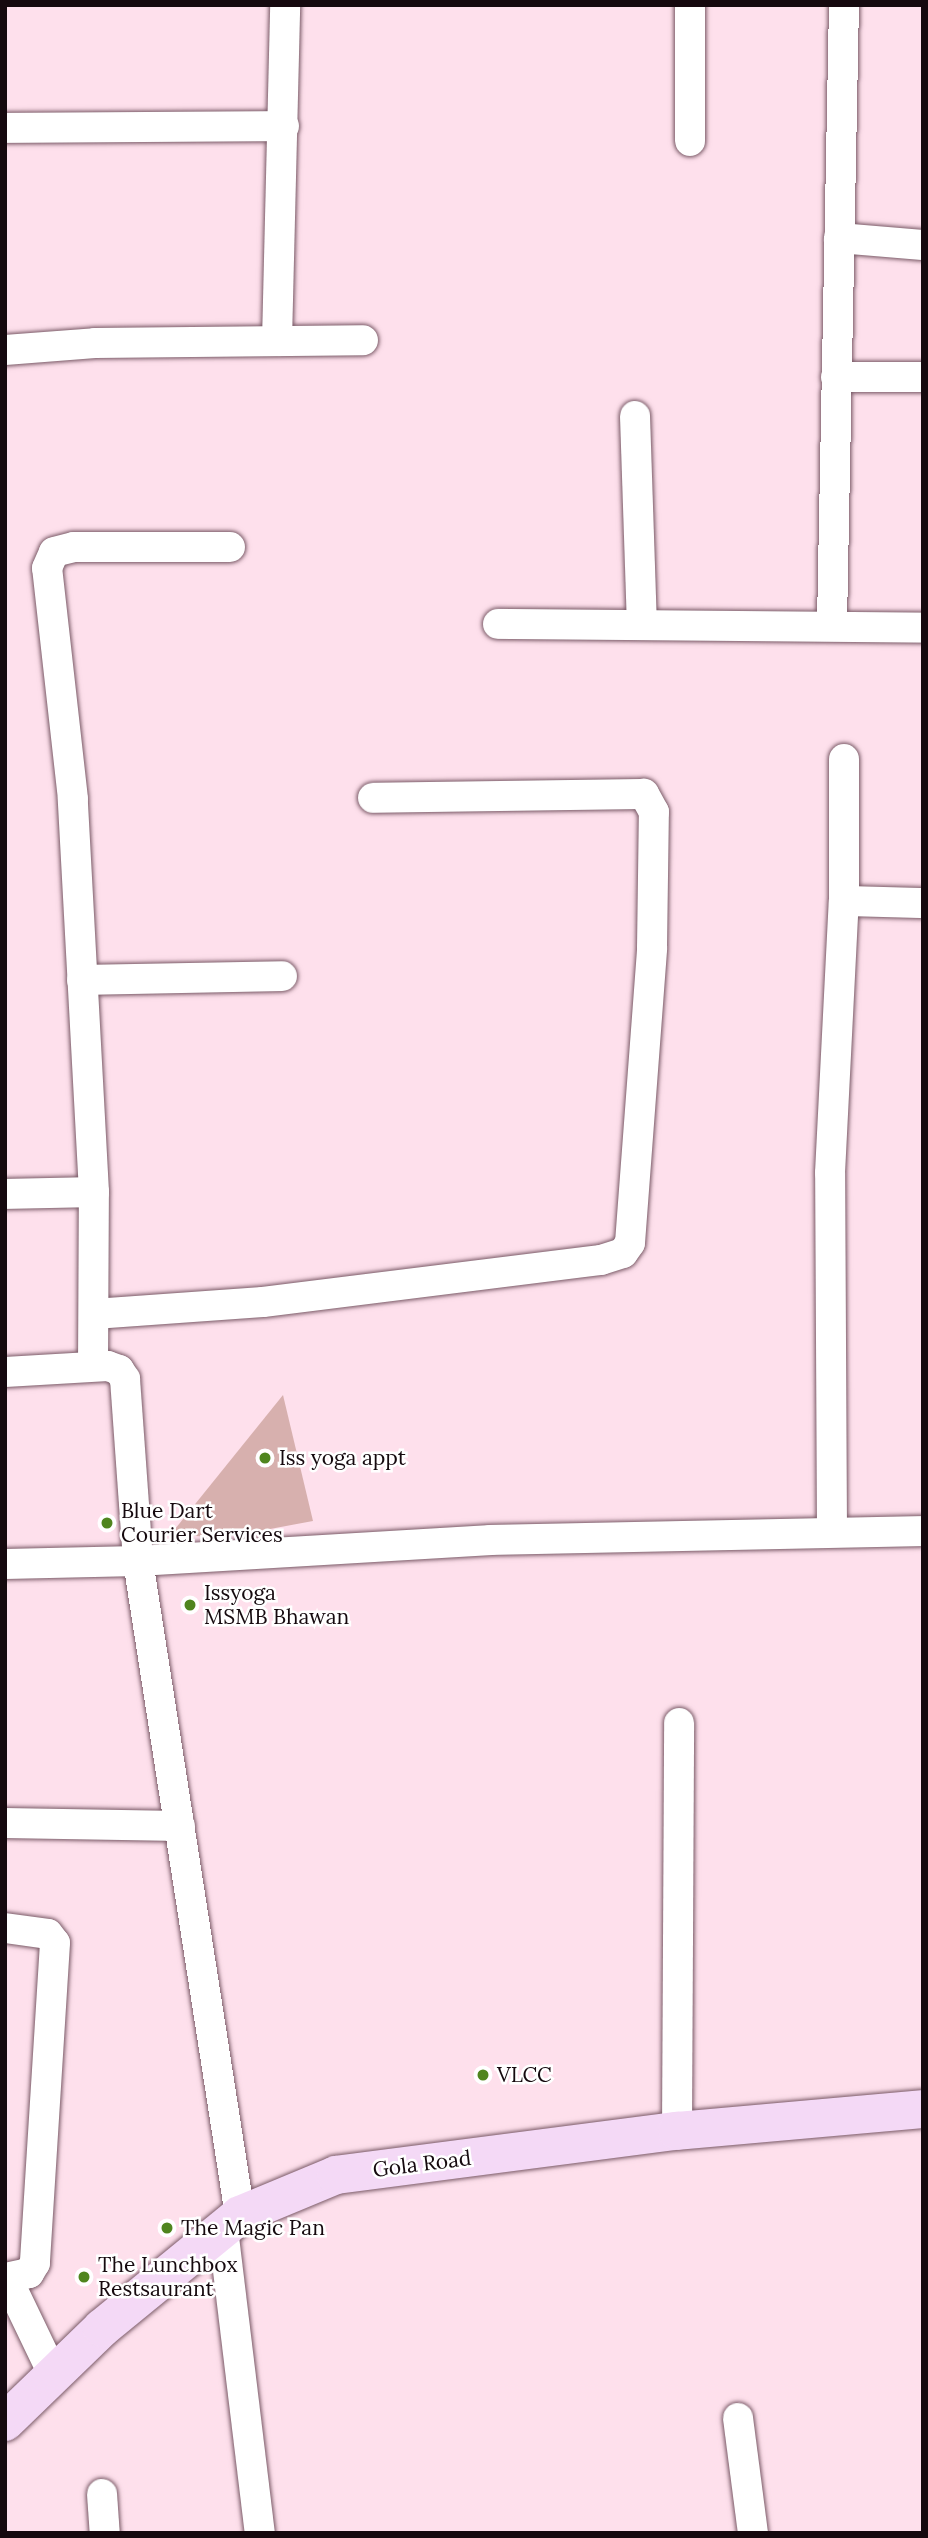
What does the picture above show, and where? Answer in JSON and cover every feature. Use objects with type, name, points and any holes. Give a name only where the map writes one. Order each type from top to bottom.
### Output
[{"type":"street","points":[[277,341],[285,5]]},
{"type":"street","points":[[690,5],[690,141]]},
{"type":"street","points":[[832,624],[844,5]]},
{"type":"street","points":[[5,128],[284,126]]},
{"type":"street","points":[[839,238],[923,245]]},
{"type":"street","points":[[5,350],[95,343],[363,340]]},
{"type":"street","points":[[836,377],[923,376]]},
{"type":"street","points":[[635,416],[642,624]]},
{"type":"street","points":[[93,1366],[94,1192],[73,799],[48,579],[49,558],[74,547],[230,547]]},
{"type":"street","points":[[498,624],[832,624],[923,628]]},
{"type":"street","points":[[832,1531],[830,1173],[844,901],[844,759]]},
{"type":"street","points":[[94,1314],[263,1302],[601,1260],[623,1253],[630,1243],[652,947],[654,812],[644,794],[373,798]]},
{"type":"street","points":[[844,901],[923,903]]},
{"type":"street","points":[[82,980],[282,976]]},
{"type":"street","points":[[5,1194],[94,1192]]},
{"type":"street","points":[[5,1372],[93,1366],[120,1370],[128,1393],[138,1562],[180,1826],[232,2222],[260,2533]]},
{"type":"street","points":[[5,1564],[138,1562],[491,1540],[923,1531]]},
{"type":"street","points":[[677,2131],[679,1723]]},
{"type":"street","points":[[5,1823],[180,1826]]},
{"type":"street","points":[[5,1928],[48,1934],[55,1943],[35,2263],[29,2273],[6,2278],[53,2374]]},
{"type":"street","name":"Gola Road","points":[[5,2422],[102,2328],[232,2222],[336,2175],[677,2131],[923,2109]]},
{"type":"street","points":[[738,2418],[753,2533]]},
{"type":"street","points":[[102,2494],[105,2533]]},
{"type":"building","name":"Iss yoga appt","points":[[283,1395],[313,1521],[221,1538],[171,1534]]},
{"type":"place","name":"Iss yoga appt","points":[[265,1458]]},
{"type":"place","name":"Blue Dart Courier Services","points":[[107,1523]]},
{"type":"place","name":"Issyoga MSMB Bhawan","points":[[190,1605]]},
{"type":"place","name":"VLCC","points":[[483,2075]]},
{"type":"place","name":"The Magic Pan","points":[[167,2228]]},
{"type":"place","name":"The Lunchbox Restsaurant","points":[[84,2277]]}]
